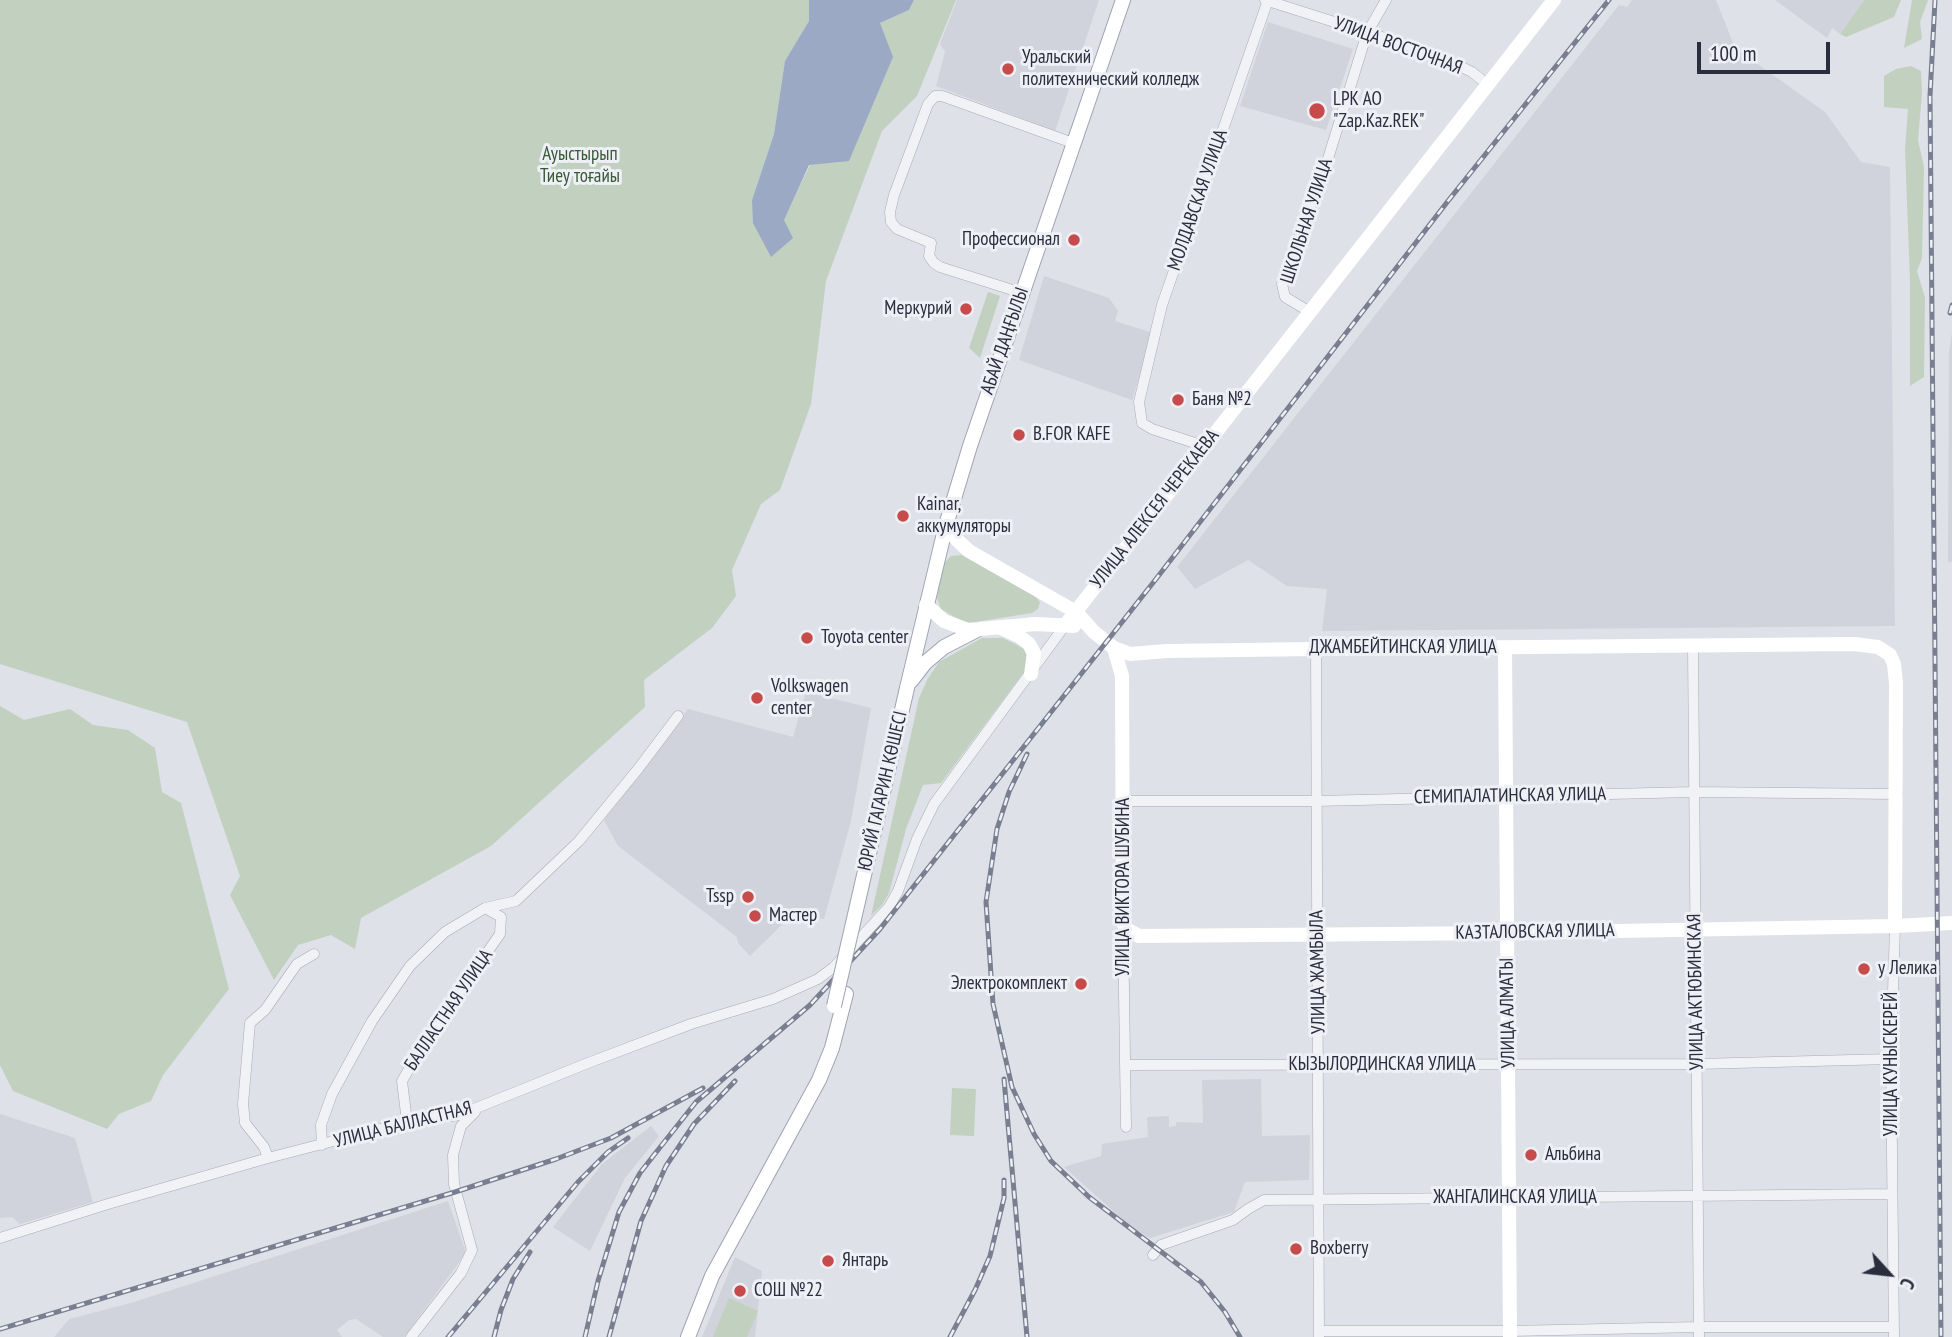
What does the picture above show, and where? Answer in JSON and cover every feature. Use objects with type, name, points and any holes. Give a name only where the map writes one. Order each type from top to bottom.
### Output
[{"type":"street","name":"АБАЙ ДАҢҒЫЛЫ","points":[[906,688],[946,525],[970,446],[1123,0]]},
{"type":"street","name":"УЛИЦА ВОСТОЧНАЯ","points":[[1267,0],[1432,53],[1472,72],[1488,85]]},
{"type":"street","name":"МОЛДАВСКАЯ УЛИЦА","points":[[1204,446],[1152,429],[1142,423],[1139,402],[1162,305],[1267,0]]},
{"type":"street","name":"ШКОЛЬНАЯ УЛИЦА","points":[[1310,312],[1285,297],[1282,284],[1326,165],[1367,33],[1386,0]]},
{"type":"street","name":"УЛИЦА АЛЕКСЕЯ ЧЕРЕКАЕВА","points":[[834,967],[889,907],[934,804],[1066,624],[1554,0]]},
{"type":"street","points":[[1022,293],[940,267],[929,256],[931,243],[897,229],[891,222],[894,195],[928,104],[935,96],[942,96],[1073,143]]},
{"type":"street","points":[[946,525],[969,551],[1076,612],[1094,632],[1114,648]]},
{"type":"street","points":[[926,605],[944,621],[959,628],[976,630],[1066,624],[1094,632]]},
{"type":"street","points":[[1000,627],[1029,644],[1034,653],[1031,674]]},
{"type":"street","points":[[906,688],[925,663],[944,648],[976,630]]},
{"type":"street","name":"ДЖАМБЕЙТИНСКАЯ УЛИЦА","points":[[1114,648],[1138,654],[1167,651],[1316,649],[1869,645],[1884,650],[1894,664]]},
{"type":"street","name":"УЛИЦА АКТЮБИНСКАЯ","points":[[1693,647],[1699,1332]]},
{"type":"street","name":"УЛИЦА ВИКТОРА ШУБИНА","points":[[1114,648],[1122,676],[1126,1127]]},
{"type":"street","name":"УЛИЦА АЛМАТЫ","points":[[1505,648],[1510,1334]]},
{"type":"street","name":"УЛИЦА ЖАМБЫЛА","points":[[1316,649],[1319,1334]]},
{"type":"street","name":"УЛИЦА КУНЫСКЕРЕЙ","points":[[1894,664],[1895,926],[1891,1059],[1894,1332]]},
{"type":"street","name":"ЮРИЙ ГАГАРИН КӨШЕСІ","points":[[688,1337],[712,1276],[819,1080],[832,1048],[846,995],[906,688]]},
{"type":"street","name":"ЮРИЙ ГАГАРИН КӨШЕСІ","points":[[678,1337],[691,1300],[719,1243],[812,1073],[834,1006],[906,688]]},
{"type":"street","points":[[322,1145],[321,1125],[332,1094],[388,997],[410,966],[445,932],[485,908],[516,901],[579,841],[678,716]]},
{"type":"street","name":"СЕМИПАЛАТИНСКАЯ УЛИЦА","points":[[1123,801],[1316,801],[1694,792],[1896,794]]},
{"type":"street","name":"БАЛЛАСТНАЯ УЛИЦА","points":[[407,1122],[402,1081],[426,1040],[500,934],[501,917],[485,908]]},
{"type":"street","name":"КАЗТАЛОВСКАЯ УЛИЦА","points":[[1123,923],[1131,933],[1145,936],[1507,933],[1952,923]]},
{"type":"street","points":[[268,1158],[264,1147],[245,1123],[243,1104],[250,1023],[265,1010],[297,964],[314,954]]},
{"type":"street","name":"УЛИЦА БАЛЛАСТНАЯ","points":[[0,1238],[268,1158],[407,1122],[459,1115],[588,1062],[691,1024],[802,988],[834,967]]},
{"type":"street","name":"КЫЗЫЛОРДИНСКАЯ УЛИЦА","points":[[1125,1065],[1697,1064],[1891,1059]]},
{"type":"street","points":[[411,1337],[470,1258],[472,1250],[454,1184],[453,1155],[461,1126],[472,1113],[494,1101]]},
{"type":"street","name":"ЖАНГАЛИНСКАЯ УЛИЦА","points":[[1153,1255],[1161,1245],[1233,1220],[1264,1200],[1698,1198],[1770,1194],[1892,1194]]},
{"type":"street","points":[[1319,1334],[1894,1332]]},
{"type":"shaded area","name":"Уральский политехнический колледж","points":[[957,0],[1099,0],[1055,131],[936,86],[945,52],[940,44]]},
{"type":"shaded area","points":[[1632,0],[1716,0],[1735,48],[1825,112],[1861,162],[1890,167],[1895,626],[1322,631],[1327,589],[1287,586],[1248,560],[1195,589],[1177,567],[1619,5],[1627,7]]},
{"type":"shaded area","points":[[1775,0],[1864,0],[1840,34],[1832,28],[1827,38]]},
{"type":"shaded area","points":[[1268,22],[1353,49],[1326,130],[1240,106]]},
{"type":"shaded area","points":[[1044,276],[1109,298],[1118,311],[1115,321],[1153,333],[1132,400],[1019,360]]},
{"type":"shaded area","points":[[1952,333],[1952,562],[1948,562],[1949,351]]},
{"type":"shaded area","points":[[806,692],[871,708],[851,821],[824,919],[808,918],[799,908],[750,956],[738,943],[737,937],[618,846],[604,820],[688,709],[793,737]]},
{"type":"shaded area","points":[[1261,1079],[1262,1136],[1310,1135],[1309,1180],[1245,1182],[1234,1212],[1150,1238],[1130,1226],[1064,1167],[1101,1156],[1102,1144],[1148,1137],[1147,1117],[1169,1116],[1169,1127],[1176,1126],[1176,1122],[1203,1123],[1202,1080]]},
{"type":"shaded area","points":[[0,1114],[75,1138],[93,1202],[20,1224],[12,1217],[0,1218]]},
{"type":"shaded area","points":[[651,1126],[659,1136],[625,1178],[590,1251],[553,1227],[602,1164]]},
{"type":"shaded area","points":[[448,1201],[466,1253],[404,1337],[383,1337],[356,1319],[349,1320],[337,1330],[342,1337],[54,1337],[69,1319],[131,1303]]},
{"type":"shaded area","name":"СОШ №22","points":[[735,1257],[762,1271],[755,1337],[702,1337]]},
{"type":"green space","name":"Ауыстырып Тиеу тоғайы","points":[[0,0],[809,0],[809,21],[785,62],[774,134],[752,200],[783,220],[880,23],[909,10],[914,0],[956,0],[917,96],[882,131],[826,281],[811,404],[780,490],[761,504],[732,570],[736,596],[712,628],[644,680],[645,707],[491,846],[361,918],[355,949],[331,935],[298,945],[274,980],[230,895],[240,876],[187,722],[0,664]]},
{"type":"green space","points":[[1864,0],[1901,0],[1894,17],[1846,37],[1840,34]]},
{"type":"green space","points":[[1912,0],[1928,0],[1920,22],[1922,39],[1904,48]]},
{"type":"green space","points":[[1911,66],[1921,71],[1918,140],[1924,167],[1922,258],[1917,271],[1925,298],[1924,377],[1910,386],[1910,281],[1905,149],[1908,109],[1884,107],[1884,76],[1896,69]]},
{"type":"green space","points":[[988,292],[1000,296],[980,358],[969,348]]},
{"type":"green space","points":[[962,555],[1035,596],[1040,602],[1038,609],[1032,613],[969,623],[941,609],[937,598],[938,580],[944,563],[951,556]]},
{"type":"green space","points":[[982,638],[1003,638],[1025,649],[1026,669],[941,783],[923,785],[906,829],[889,893],[871,916],[919,698],[939,662]]},
{"type":"green space","points":[[0,706],[24,720],[70,709],[93,725],[128,730],[155,748],[162,792],[181,803],[229,989],[163,1075],[151,1101],[119,1114],[107,1129],[13,1091],[0,1065]]},
{"type":"green space","points":[[952,1088],[976,1089],[974,1136],[950,1135]]},
{"type":"green space","points":[[729,1298],[758,1311],[747,1337],[713,1337]]},
{"type":"water","points":[[809,0],[914,0],[909,10],[880,23],[893,57],[849,161],[809,165],[784,220],[793,238],[771,257],[753,223],[752,200],[774,134],[785,61],[809,21]]},
{"type":"railway","points":[[585,1337],[598,1281],[619,1212],[640,1173],[696,1102],[810,1005],[880,929],[1156,579],[1448,201],[1609,0]]},
{"type":"railway","points":[[1935,0],[1930,96],[1941,1337]]},
{"type":"railway","points":[[1950,313],[1952,305]]},
{"type":"railway","points":[[1027,754],[1009,792],[997,829],[986,902],[993,1004],[1012,1087],[1034,1134],[1051,1161],[1089,1197],[1201,1282],[1225,1312],[1240,1337]]},
{"type":"railway","points":[[1004,1079],[1027,1337]]},
{"type":"railway","points":[[609,1337],[641,1221],[666,1166],[694,1124],[735,1081]]},
{"type":"railway","points":[[0,1329],[556,1159],[611,1138],[703,1088]]},
{"type":"railway","points":[[448,1337],[578,1182],[608,1152],[628,1138]]},
{"type":"railway","points":[[950,1337],[990,1256],[1004,1198],[1004,1180]]},
{"type":"railway","points":[[494,1337],[513,1279],[530,1252]]},
{"type":"place","name":"Уральский политехнический колледж","points":[[1008,69]]},
{"type":"place","name":"LPK AO \"Zap.Kaz.REK\"","points":[[1317,111]]},
{"type":"place","name":"Профессионал","points":[[1074,240]]},
{"type":"place","name":"Меркурий","points":[[966,309]]},
{"type":"place","name":"Баня №2","points":[[1178,400]]},
{"type":"place","name":"B.FOR KAFE","points":[[1019,435]]},
{"type":"place","name":"Kainar, аккумуляторы","points":[[903,516]]},
{"type":"place","name":"Toyota center","points":[[807,638]]},
{"type":"place","name":"Volkswagen center","points":[[757,698]]},
{"type":"place","name":"Tssp","points":[[748,897]]},
{"type":"place","name":"Мастер","points":[[755,916]]},
{"type":"place","name":"у Лелика","points":[[1864,969]]},
{"type":"place","name":"Электрокомплект","points":[[1081,984]]},
{"type":"place","name":"Альбина","points":[[1531,1155]]},
{"type":"place","name":"Boxberry","points":[[1296,1249]]},
{"type":"place","name":"Янтарь","points":[[828,1261]]},
{"type":"place","name":"СОШ №22","points":[[740,1291]]}]
